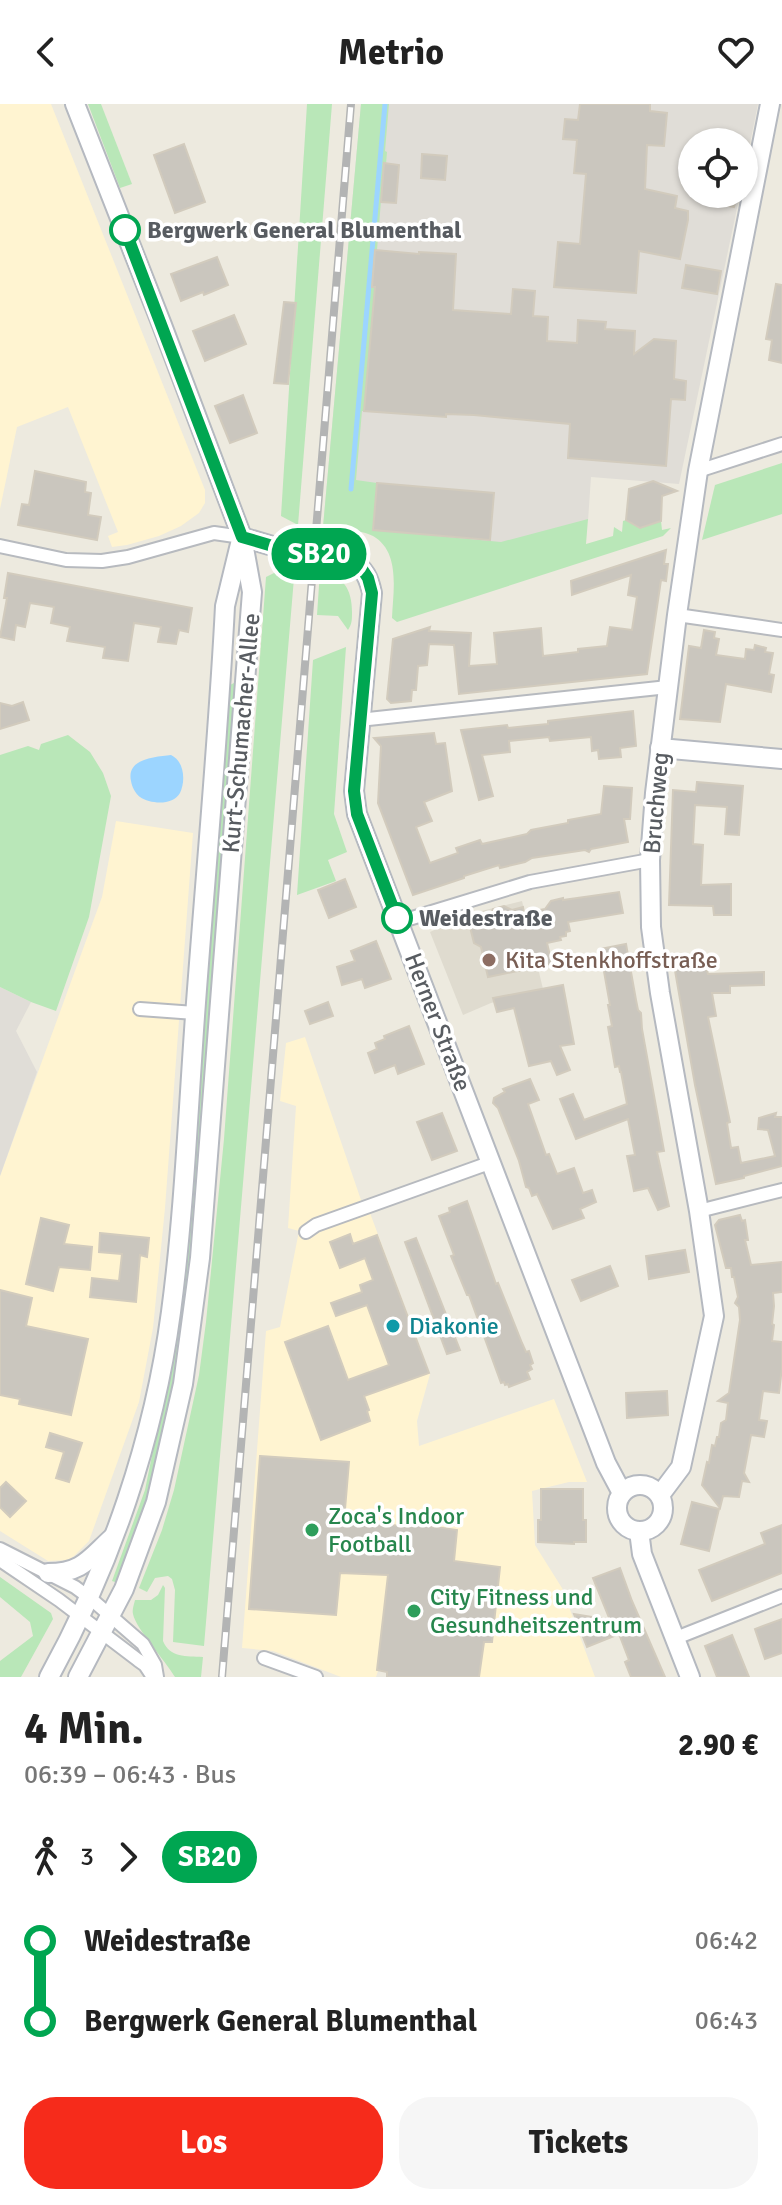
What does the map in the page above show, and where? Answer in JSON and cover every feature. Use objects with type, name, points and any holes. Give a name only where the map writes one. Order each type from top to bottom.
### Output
[{"type":"main road","points":[[75,104],[242,537]]},
{"type":"main road","name":"Bruchweg","points":[[660,1495],[681,1467],[714,1316],[699,1211],[660,993],[651,927],[650,860],[660,748],[698,471],[770,104]]},
{"type":"main road","name":"Herner Straße","points":[[242,537],[276,547],[352,561],[368,578],[372,593],[354,791],[357,814],[606,1463],[622,1493]]},
{"type":"main road","name":"Kurt-Schumacher-Allee","points":[[49,1677],[90,1598],[114,1536],[152,1411],[171,1311],[225,606],[242,537]]},
{"type":"main road","name":"Kurt-Schumacher-Allee","points":[[78,1677],[124,1589],[156,1502],[180,1399],[193,1321],[252,592],[242,537]]},
{"type":"main road","points":[[660,748],[782,759]]},
{"type":"main road","points":[[646,1485],[660,1495],[663,1515],[649,1530],[639,1531],[624,1524],[619,1517],[618,1501],[628,1487],[646,1485]]},
{"type":"main road","points":[[639,1531],[642,1554],[690,1677]]},
{"type":"main road","name":"Kurt-Schumacher-Allee","points":[[48,1573],[63,1573],[80,1567],[114,1536]]},
{"type":"street","points":[[698,471],[782,444]]},
{"type":"street","points":[[0,546],[66,560],[102,561],[128,557],[214,533],[242,537]]},
{"type":"street","points":[[677,615],[782,630]]},
{"type":"street","points":[[359,720],[668,687]]},
{"type":"street","points":[[399,922],[530,882],[650,860]]},
{"type":"street","points":[[140,1009],[195,1013]]},
{"type":"street","points":[[306,1232],[316,1225],[492,1162]]},
{"type":"street","points":[[699,1211],[782,1190]]},
{"type":"street","points":[[0,1549],[75,1587],[90,1598],[106,1625],[155,1677]]},
{"type":"street","points":[[0,1560],[81,1616],[137,1638],[155,1665],[155,1677]]},
{"type":"street","points":[[676,1638],[782,1596]]},
{"type":"street","points":[[264,1658],[316,1677]]},
{"type":"shaded area","points":[[0,104],[51,104],[205,490],[205,503],[199,513],[159,536],[112,547],[108,536],[118,532],[68,407],[17,427],[0,509]]},
{"type":"shaded area","points":[[361,104],[758,104],[753,128],[678,128],[678,208],[737,208],[679,484],[591,477],[588,521],[502,543],[323,527]]},
{"type":"shaded area","points":[[116,821],[193,833],[165,1208],[153,1328],[139,1402],[89,1541],[68,1560],[48,1561],[0,1531],[0,1176],[102,897]]},
{"type":"shaded area","name":"Kita Stenkhoffstraße","points":[[522,901],[543,989],[491,1003],[463,1015],[430,932],[469,914]]},
{"type":"shaded area","points":[[0,987],[31,1002],[16,1031],[37,1072],[0,1176]]},
{"type":"shaded area","points":[[305,1037],[361,1200],[370,1213],[430,1374],[417,1421],[419,1446],[554,1399],[587,1482],[569,1482],[532,1491],[535,1545],[562,1588],[595,1677],[442,1677],[378,1671],[376,1677],[341,1677],[273,1651],[242,1648],[266,1331],[280,1327],[299,1231],[288,1228],[296,1106],[280,1101],[286,1043]]},
{"type":"green space","points":[[88,104],[101,104],[132,184],[120,188]]},
{"type":"green space","points":[[307,104],[332,104],[298,525],[281,516]]},
{"type":"green space","points":[[361,104],[389,104],[386,164],[375,250],[370,364],[356,480],[377,483],[373,530],[501,542],[588,519],[586,544],[613,536],[614,527],[622,532],[623,521],[626,520],[661,521],[662,530],[671,528],[663,536],[397,622],[392,618],[392,562],[382,543],[362,532],[323,527]]},
{"type":"green space","points":[[782,463],[782,514],[702,540],[715,485]]},
{"type":"green space","points":[[320,571],[335,576],[348,590],[352,622],[348,630],[338,616],[317,615]]},
{"type":"green space","points":[[274,573],[294,578],[204,1646],[173,1642],[175,1590],[172,1579],[168,1576],[155,1578],[147,1592],[139,1588],[174,1490],[199,1375],[224,1139],[266,577]]},
{"type":"green space","points":[[346,647],[334,814],[347,852],[328,860],[336,881],[297,895],[313,660]]},
{"type":"green space","points":[[238,681],[189,1281],[169,1411],[148,1499],[118,1583],[112,1581],[145,1490],[167,1381],[202,1029],[230,685]]},
{"type":"green space","points":[[68,735],[90,752],[103,773],[111,796],[89,917],[56,1011],[0,987],[0,755],[28,746],[39,750],[41,744]]},
{"type":"green space","points":[[0,1577],[51,1613],[53,1619],[21,1677],[0,1677],[0,1661],[33,1636],[30,1622],[0,1597]]},
{"type":"green space","points":[[163,1585],[163,1641],[174,1653],[203,1657],[201,1677],[175,1677],[135,1620],[135,1600],[151,1600]]},
{"type":"water","points":[[171,755],[183,771],[180,793],[172,800],[161,802],[140,797],[131,783],[133,768],[144,760]]},
{"type":"building","points":[[580,104],[650,104],[650,111],[667,113],[664,146],[647,145],[645,189],[677,196],[675,208],[688,211],[688,220],[680,259],[639,251],[636,293],[554,287],[558,242],[580,244],[586,174],[574,173],[577,140],[563,139],[565,119],[578,120]]},
{"type":"building","points":[[184,144],[205,202],[175,213],[154,155]]},
{"type":"building","points":[[422,154],[447,156],[445,180],[421,178]]},
{"type":"building","points":[[384,163],[399,165],[396,203],[381,202]]},
{"type":"building","points":[[375,250],[456,254],[453,310],[511,314],[513,289],[535,291],[533,316],[548,317],[547,341],[577,343],[578,320],[606,322],[605,329],[635,331],[634,354],[654,339],[676,341],[674,379],[686,381],[685,400],[671,399],[666,466],[568,458],[570,424],[474,415],[446,414],[446,417],[364,411],[375,287],[372,287]]},
{"type":"building","points":[[217,257],[228,285],[181,301],[171,274]]},
{"type":"building","points":[[686,265],[721,271],[717,294],[682,288]]},
{"type":"building","points":[[776,284],[782,285],[782,363],[769,360],[772,340],[766,339]]},
{"type":"building","points":[[284,302],[296,303],[288,384],[274,383]]},
{"type":"building","points":[[234,315],[246,344],[205,361],[193,331]]},
{"type":"building","points":[[243,395],[257,433],[230,443],[215,406]]},
{"type":"building","points":[[35,471],[86,482],[85,492],[91,493],[88,515],[101,517],[97,540],[18,525],[22,504],[29,505]]},
{"type":"building","points":[[653,481],[677,491],[662,496],[661,521],[640,528],[626,520],[629,489]]},
{"type":"building","points":[[377,483],[494,493],[490,540],[373,530]]},
{"type":"building","points":[[666,550],[666,581],[661,580],[647,674],[459,694],[454,645],[429,644],[427,665],[418,666],[416,690],[412,690],[411,701],[391,703],[387,699],[393,639],[430,627],[429,631],[471,633],[469,666],[497,664],[494,633],[541,628],[543,656],[607,646],[610,627],[632,630],[637,597],[628,595],[631,575],[572,595],[571,581]]},
{"type":"building","points":[[8,573],[192,608],[188,632],[179,630],[176,644],[158,642],[161,627],[134,623],[128,661],[103,658],[105,647],[67,641],[70,627],[51,623],[54,607],[30,603],[25,627],[16,625],[14,640],[0,637]]},
{"type":"building","points":[[704,630],[715,632],[714,638],[719,639],[716,655],[745,659],[746,649],[754,650],[755,645],[773,653],[769,674],[774,675],[771,692],[726,684],[720,722],[680,719],[689,646],[701,648]]},
{"type":"building","points":[[23,702],[29,720],[0,729],[0,703],[12,706]]},
{"type":"building","points":[[633,711],[636,746],[620,748],[621,757],[599,759],[598,750],[592,751],[591,737],[509,741],[510,752],[482,755],[493,796],[479,800],[461,730],[548,724],[548,721]]},
{"type":"building","points":[[434,733],[436,744],[445,743],[452,791],[424,802],[432,821],[416,827],[430,863],[458,853],[456,848],[480,840],[482,844],[601,814],[604,786],[632,788],[630,819],[624,819],[628,842],[591,849],[589,852],[585,850],[532,858],[500,868],[499,865],[413,895],[378,803],[381,746],[374,738]]},
{"type":"building","points":[[697,782],[743,786],[739,835],[725,834],[727,807],[695,805],[693,844],[703,845],[701,885],[731,884],[731,915],[714,915],[713,906],[669,905],[673,790],[696,792]]},
{"type":"building","points":[[345,879],[356,907],[329,918],[318,890]]},
{"type":"building","points":[[619,892],[623,913],[568,922],[570,931],[566,932],[566,936],[547,943],[552,964],[488,977],[481,947],[474,943],[470,927],[491,922],[493,909],[523,907],[524,913],[545,909],[551,901],[563,898]]},
{"type":"building","points":[[376,941],[391,979],[365,988],[362,979],[342,985],[337,967],[355,961],[351,951]]},
{"type":"building","points":[[626,944],[664,1151],[657,1152],[669,1206],[658,1210],[648,1188],[634,1191],[627,1156],[635,1155],[628,1119],[576,1139],[560,1099],[573,1094],[584,1120],[627,1104],[621,1072],[619,1066],[615,1067],[608,1027],[612,1026],[610,1005],[600,949]]},
{"type":"building","points":[[705,963],[708,974],[764,972],[764,985],[730,986],[730,993],[712,993],[716,1016],[708,1017],[730,1122],[727,1123],[731,1148],[738,1147],[741,1163],[775,1156],[768,1130],[758,1129],[759,1118],[776,1113],[775,1117],[782,1117],[782,1166],[716,1184],[674,965]]},
{"type":"building","points":[[563,985],[574,1044],[560,1046],[570,1070],[557,1075],[551,1061],[529,1066],[514,1008],[497,1012],[493,998]]},
{"type":"building","points":[[328,1002],[333,1016],[310,1024],[305,1011]]},
{"type":"building","points":[[409,1026],[424,1064],[398,1074],[395,1065],[375,1073],[368,1053],[377,1049],[375,1043]]},
{"type":"building","points":[[530,1079],[539,1100],[528,1104],[546,1155],[549,1154],[557,1174],[574,1168],[583,1193],[592,1190],[596,1202],[580,1209],[584,1218],[553,1229],[537,1194],[532,1196],[526,1187],[519,1161],[498,1108],[493,1103],[494,1098],[505,1092],[503,1089]]},
{"type":"building","points":[[442,1113],[457,1151],[432,1160],[417,1122]]},
{"type":"building","points":[[467,1201],[496,1284],[533,1363],[530,1365],[532,1369],[527,1372],[530,1379],[509,1387],[501,1383],[469,1295],[451,1256],[454,1255],[439,1216]]},
{"type":"building","points":[[740,1215],[742,1221],[745,1220],[748,1240],[745,1240],[751,1265],[782,1262],[782,1292],[773,1293],[772,1341],[782,1342],[782,1367],[779,1393],[763,1391],[759,1420],[767,1421],[764,1437],[751,1435],[744,1473],[749,1482],[742,1481],[739,1497],[723,1496],[720,1508],[702,1485],[712,1445],[715,1446],[721,1423],[726,1420],[728,1403],[718,1401],[729,1393],[740,1320],[739,1307],[735,1303],[738,1297],[734,1277],[731,1268],[726,1268],[715,1225],[719,1220]]},
{"type":"building","points":[[41,1218],[69,1225],[64,1244],[92,1247],[90,1270],[59,1267],[53,1291],[26,1284]]},
{"type":"building","points":[[100,1233],[149,1238],[147,1257],[140,1255],[136,1302],[90,1297],[92,1278],[119,1281],[122,1254],[99,1252]]},
{"type":"building","points":[[350,1234],[353,1244],[377,1235],[429,1373],[364,1396],[370,1421],[321,1440],[285,1342],[328,1326],[348,1380],[389,1365],[367,1305],[336,1316],[331,1303],[362,1292],[360,1285],[373,1280],[365,1258],[340,1268],[330,1242]]},
{"type":"building","points":[[416,1238],[460,1350],[447,1354],[405,1242]]},
{"type":"building","points":[[685,1250],[689,1272],[649,1279],[646,1256]]},
{"type":"building","points":[[610,1266],[618,1286],[581,1301],[572,1280]]},
{"type":"building","points":[[0,1290],[32,1298],[26,1326],[88,1339],[71,1415],[19,1404],[20,1399],[0,1395]]},
{"type":"building","points":[[667,1391],[668,1415],[627,1418],[626,1393]]},
{"type":"building","points":[[50,1433],[82,1443],[69,1482],[56,1478],[64,1452],[46,1447]]},
{"type":"building","points":[[260,1456],[349,1462],[344,1521],[402,1526],[402,1522],[457,1530],[454,1561],[500,1567],[492,1642],[484,1642],[479,1677],[387,1677],[387,1672],[377,1670],[388,1575],[340,1573],[336,1615],[249,1609]]},
{"type":"building","points":[[6,1482],[26,1501],[10,1517],[0,1507],[0,1488]]},
{"type":"building","points":[[541,1489],[583,1489],[586,1542],[538,1542]]},
{"type":"building","points":[[692,1502],[719,1509],[709,1551],[681,1544]]},
{"type":"building","points":[[782,1525],[782,1573],[712,1601],[699,1570],[765,1544],[761,1533]]},
{"type":"building","points":[[620,1568],[665,1677],[631,1677],[625,1662],[629,1660],[619,1634],[587,1647],[574,1614],[610,1620],[593,1578]]},
{"type":"building","points":[[782,1619],[782,1653],[765,1659],[755,1629]]},
{"type":"building","points":[[732,1635],[749,1677],[717,1677],[705,1646]]},
{"type":"waterway","points":[[351,489],[385,104]]},
{"type":"railway","points":[[222,1677],[351,104]]},
{"type":"bus line","name":"SB20","points":[[125,230],[242,537],[276,547],[352,561],[368,578],[372,593],[370,634],[354,791],[357,814],[397,918]]},
{"type":"place","name":"Bergwerk General Blumenthal","points":[[125,230]]},
{"type":"place","name":"Weidestraße","points":[[397,918]]},
{"type":"place","name":"Kita Stenkhoffstraße","points":[[489,960]]},
{"type":"place","name":"Diakonie","points":[[393,1326]]},
{"type":"place","name":"Zoca's Indoor Football","points":[[312,1530]]},
{"type":"place","name":"City Fitness und Gesundheitszentrum","points":[[414,1611]]}]
